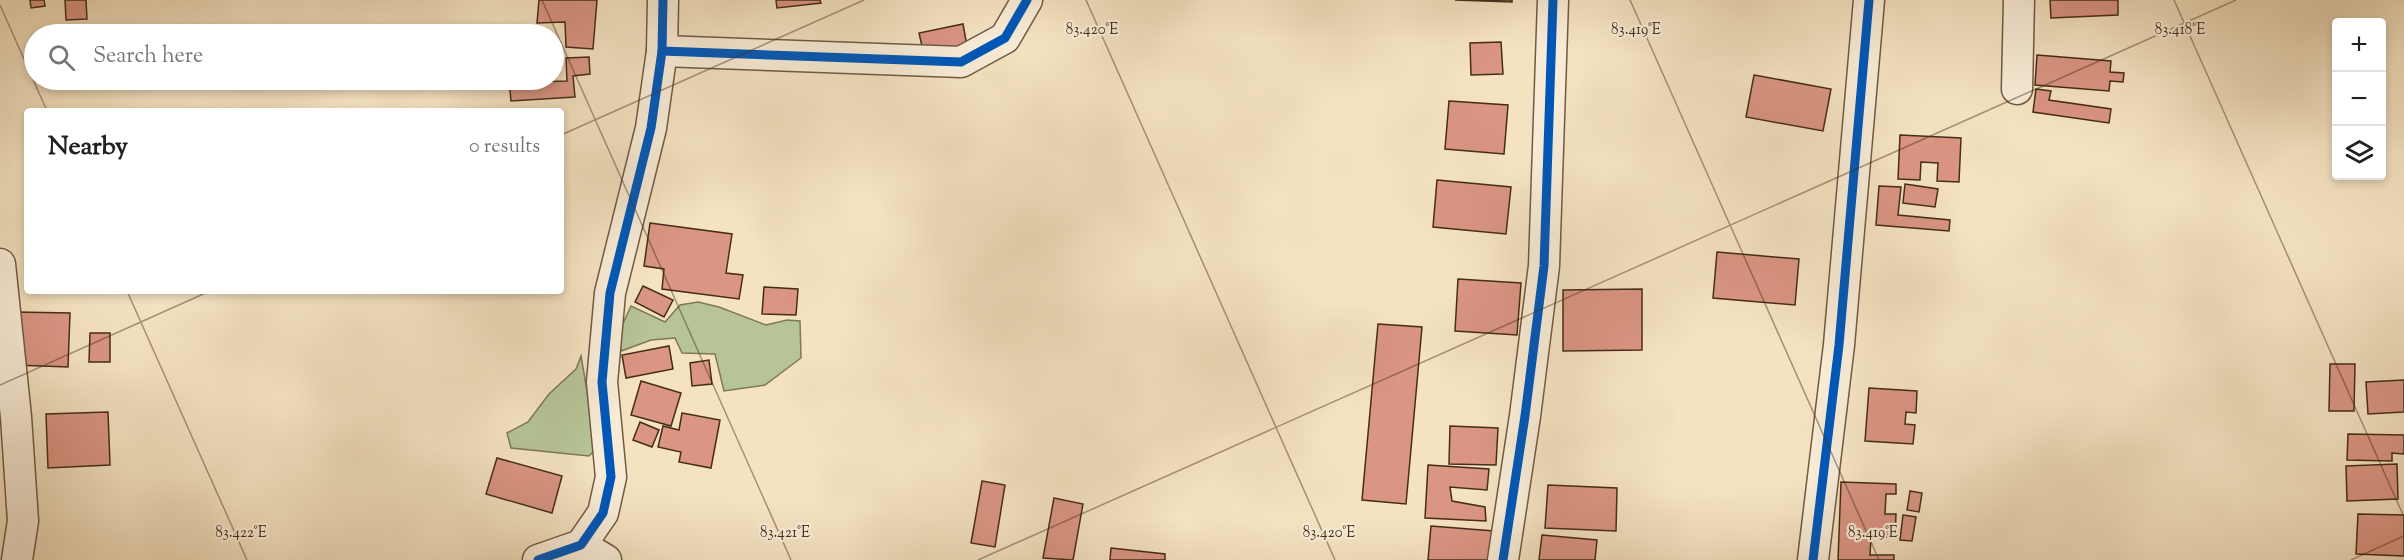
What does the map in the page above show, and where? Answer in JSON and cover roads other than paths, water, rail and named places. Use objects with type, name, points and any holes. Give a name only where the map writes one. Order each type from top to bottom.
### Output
[{"type":"street","points":[[538,560],[580,545],[603,513],[611,477],[602,382],[610,293],[651,128],[662,51],[663,0]]},
{"type":"street","points":[[662,51],[961,62],[1005,38],[1027,0]]},
{"type":"street","points":[[1503,560],[1525,416],[1544,266],[1553,0]]},
{"type":"street","points":[[1813,560],[1839,345],[1869,0]]},
{"type":"street","points":[[2017,89],[2019,0]]},
{"type":"street","points":[[0,264],[8,417],[23,521],[17,560]]},
{"type":"street","points":[[580,545],[606,560]]}]
